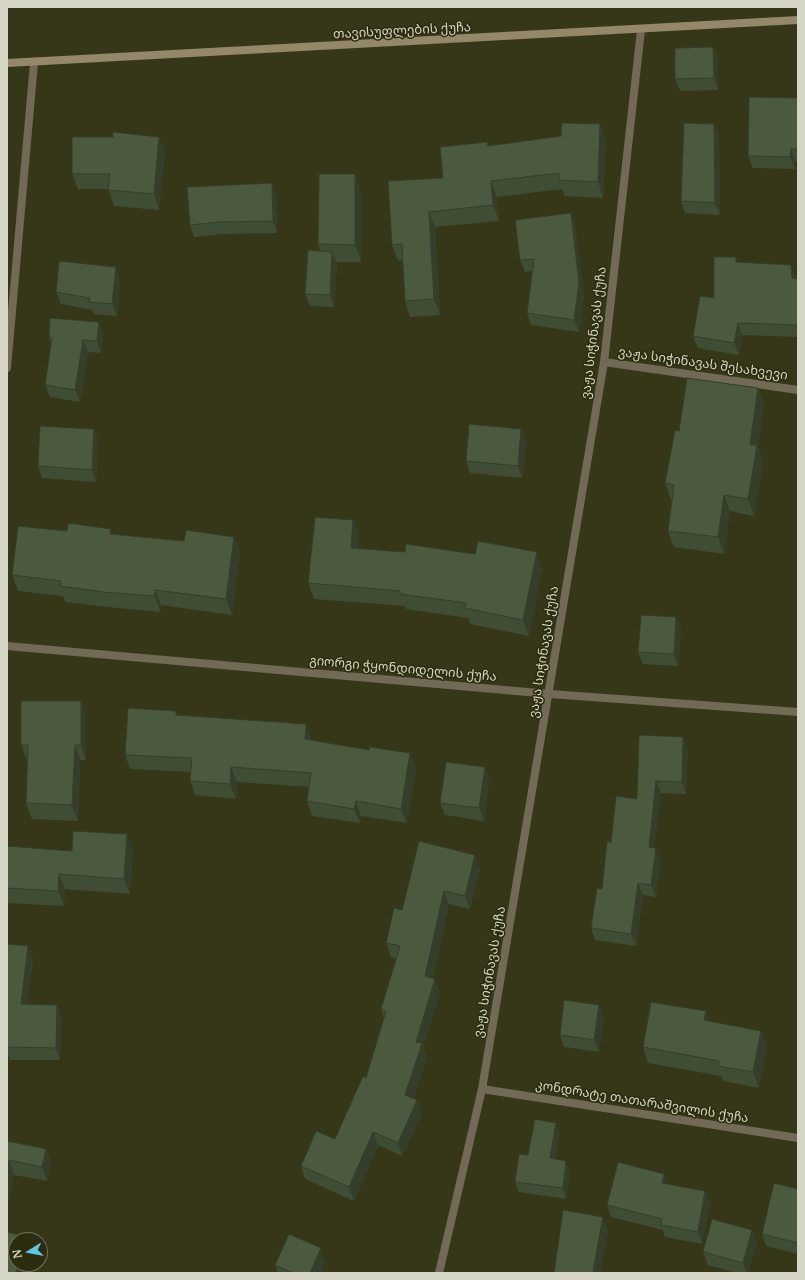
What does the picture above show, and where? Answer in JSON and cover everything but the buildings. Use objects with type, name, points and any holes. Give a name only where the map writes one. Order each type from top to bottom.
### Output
[{"type":"main road","name":"თავისუფლების ქუჩა","points":[[7,63],[641,30],[798,20]]},
{"type":"street","name":"ვაჟა სიჭინავას ქუჩა","points":[[439,1273],[482,1089],[550,694],[604,362],[641,30]]},
{"type":"street","points":[[7,368],[34,62]]},
{"type":"street","name":"ვაჟა სიჭინავას შესახვევი","points":[[604,362],[798,390]]},
{"type":"street","name":"გიორგი ჭყონდიდელის ქუჩა","points":[[7,646],[550,694],[798,712]]},
{"type":"street","name":"კონდრატე თათარაშვილის ქუჩა","points":[[482,1089],[798,1138]]}]
